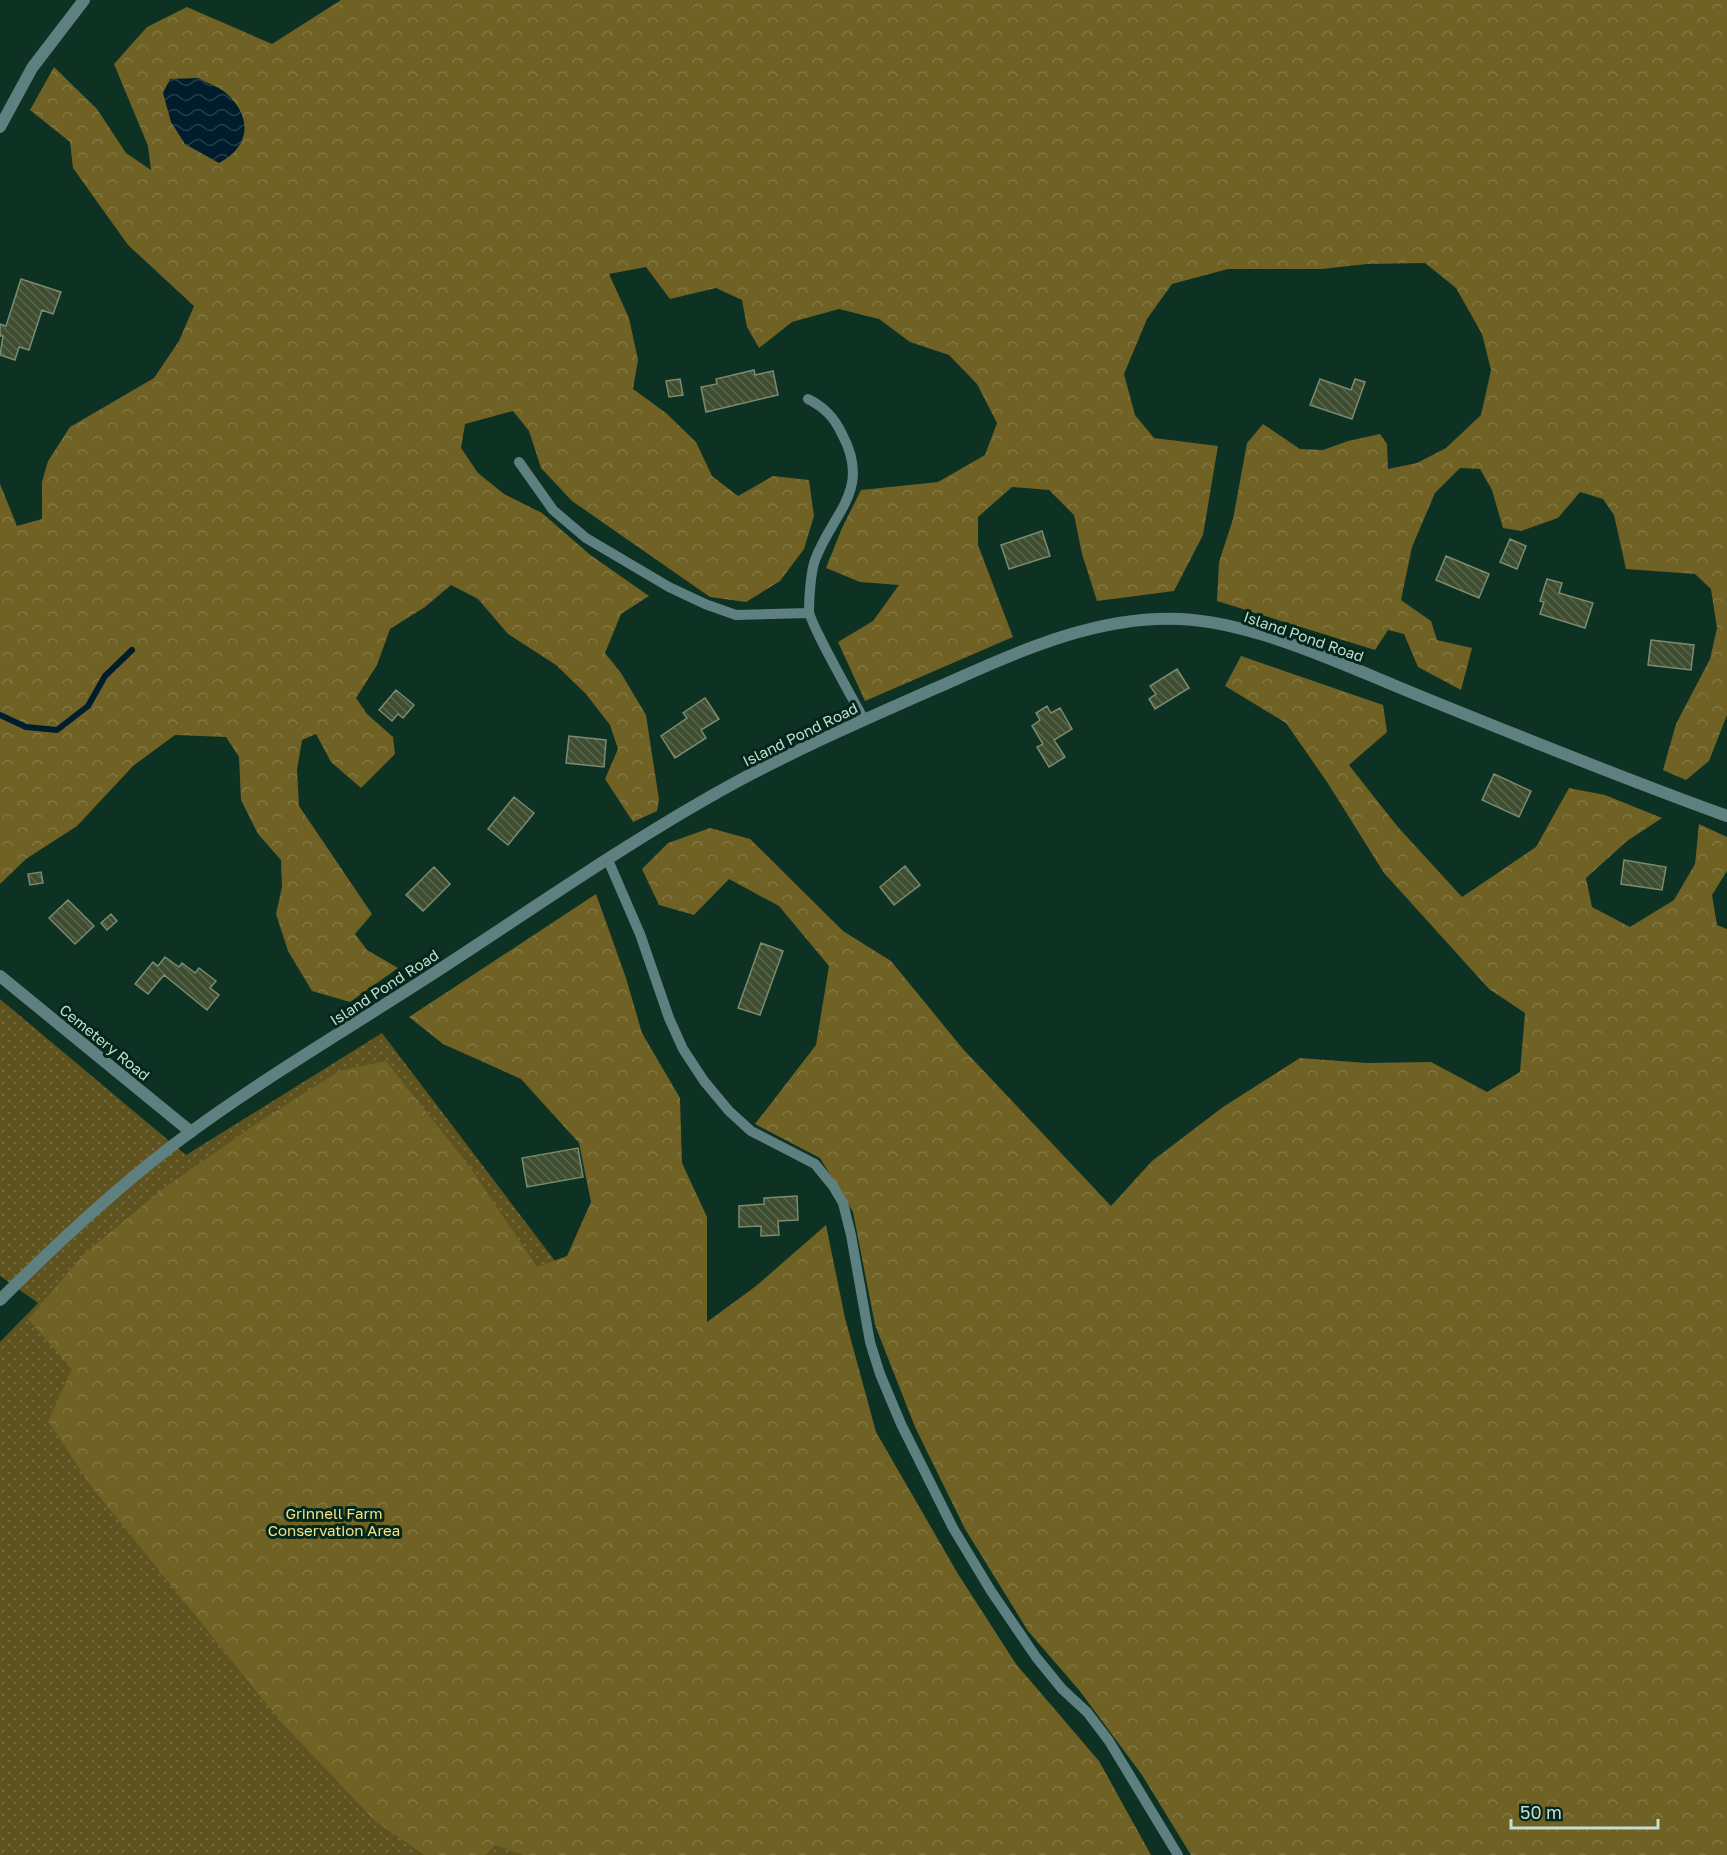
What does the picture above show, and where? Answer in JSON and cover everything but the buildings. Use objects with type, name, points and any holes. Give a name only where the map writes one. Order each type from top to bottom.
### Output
[{"type":"street","points":[[0,126],[33,68],[84,0]]},
{"type":"street","name":"Island Pond Road","points":[[0,1300],[56,1245],[110,1197],[191,1132],[235,1101],[699,803],[743,778],[864,720],[1022,651],[1082,630],[1142,620],[1194,620],[1241,630],[1289,644],[1577,760],[1727,816]]},
{"type":"street","name":"Cemetery Road","points":[[0,976],[191,1132]]},
{"type":"lane","points":[[808,399],[823,406],[837,424],[848,444],[855,471],[849,497],[814,561],[808,613],[864,720]]},
{"type":"lane","points":[[519,462],[553,510],[586,538],[669,587],[705,604],[736,615],[808,613]]},
{"type":"lane","points":[[608,860],[640,934],[669,1018],[683,1049],[704,1081],[729,1111],[751,1131],[815,1164],[843,1203],[870,1342],[880,1374],[901,1424],[953,1528],[991,1591],[1036,1657],[1062,1689],[1087,1712],[1109,1741],[1178,1855]]},
{"type":"green space","points":[[341,0],[1727,0],[1727,715],[1709,761],[1686,780],[1663,770],[1676,724],[1710,659],[1717,628],[1711,589],[1695,574],[1626,569],[1614,515],[1603,499],[1580,492],[1558,518],[1521,531],[1503,528],[1492,490],[1480,469],[1460,468],[1435,493],[1412,547],[1401,600],[1431,621],[1437,640],[1472,648],[1461,690],[1418,667],[1404,634],[1388,630],[1375,650],[1217,601],[1219,562],[1233,519],[1247,443],[1263,424],[1300,449],[1323,450],[1348,441],[1380,434],[1387,444],[1388,469],[1417,463],[1446,448],[1481,415],[1491,370],[1482,334],[1456,288],[1425,263],[1367,264],[1322,269],[1228,269],[1172,284],[1147,319],[1124,374],[1135,415],[1154,438],[1218,446],[1203,535],[1174,591],[1097,601],[1082,554],[1074,515],[1049,490],[1012,487],[978,517],[978,545],[1013,637],[865,701],[838,642],[873,621],[899,585],[860,582],[826,568],[842,528],[861,490],[938,482],[985,455],[997,423],[977,384],[949,355],[910,342],[879,319],[839,309],[792,322],[759,348],[747,327],[742,300],[716,288],[670,299],[646,267],[609,274],[629,318],[638,360],[633,389],[666,413],[696,442],[712,476],[738,496],[773,476],[809,480],[814,516],[804,549],[780,581],[746,602],[710,597],[572,501],[541,468],[529,431],[513,411],[465,424],[461,448],[478,473],[504,494],[542,513],[589,554],[649,596],[621,614],[605,653],[621,673],[646,715],[659,800],[657,811],[633,822],[605,779],[618,749],[610,725],[586,694],[556,665],[508,634],[478,599],[451,585],[425,607],[390,629],[377,665],[356,698],[367,714],[393,737],[395,754],[361,788],[331,762],[316,734],[302,740],[297,770],[299,806],[372,914],[355,934],[367,950],[398,968],[350,1002],[312,991],[288,951],[276,914],[282,887],[281,860],[258,834],[241,800],[239,757],[226,737],[175,735],[133,766],[77,826],[26,859],[0,884],[0,484],[17,526],[42,519],[42,482],[48,461],[70,427],[154,378],[179,341],[194,306],[128,245],[73,168],[70,142],[30,110],[54,67],[97,109],[126,153],[151,170],[148,146],[114,64],[147,27],[187,7],[272,44]]},
{"type":"green space","points":[[1241,656],[1383,705],[1387,732],[1349,765],[1397,826],[1462,897],[1536,847],[1569,788],[1605,795],[1662,818],[1627,841],[1586,878],[1592,907],[1630,927],[1674,900],[1695,864],[1699,824],[1727,837],[1727,871],[1712,895],[1717,925],[1727,929],[1727,1855],[1191,1855],[1142,1775],[1079,1690],[1028,1631],[965,1529],[915,1427],[875,1325],[853,1212],[820,1158],[755,1124],[816,1045],[829,966],[779,906],[729,879],[694,915],[659,905],[642,869],[668,843],[710,828],[750,839],[843,931],[891,961],[963,1049],[1111,1206],[1152,1161],[1223,1107],[1300,1058],[1367,1063],[1431,1062],[1487,1092],[1520,1072],[1525,1013],[1489,989],[1384,873],[1327,782],[1286,723],[1225,686]]},
{"type":"green space","name":"Grinnell Farm Conservation Area","points":[[596,894],[626,978],[642,1033],[680,1098],[682,1163],[707,1217],[707,1322],[756,1286],[826,1225],[845,1318],[876,1432],[958,1574],[1016,1664],[1099,1761],[1151,1855],[523,1855],[496,1845],[485,1855],[425,1855],[376,1822],[282,1723],[91,1486],[48,1421],[72,1369],[28,1319],[85,1253],[164,1188],[253,1126],[339,1071],[386,1061],[469,1166],[537,1267],[567,1256],[591,1202],[579,1143],[521,1079],[443,1044],[409,1017]]},
{"type":"green space","name":"Grinnell Farm Conservation Area","points":[[0,999],[186,1155],[382,1033],[899,1714],[738,1855],[0,1855],[0,1342],[38,1303],[0,1276]]},
{"type":"water","points":[[198,78],[227,94],[235,103],[244,122],[242,140],[237,149],[219,163],[185,144],[171,122],[163,93],[170,79]]},
{"type":"waterway","points":[[0,715],[26,727],[57,730],[88,706],[105,676],[132,650]]}]
